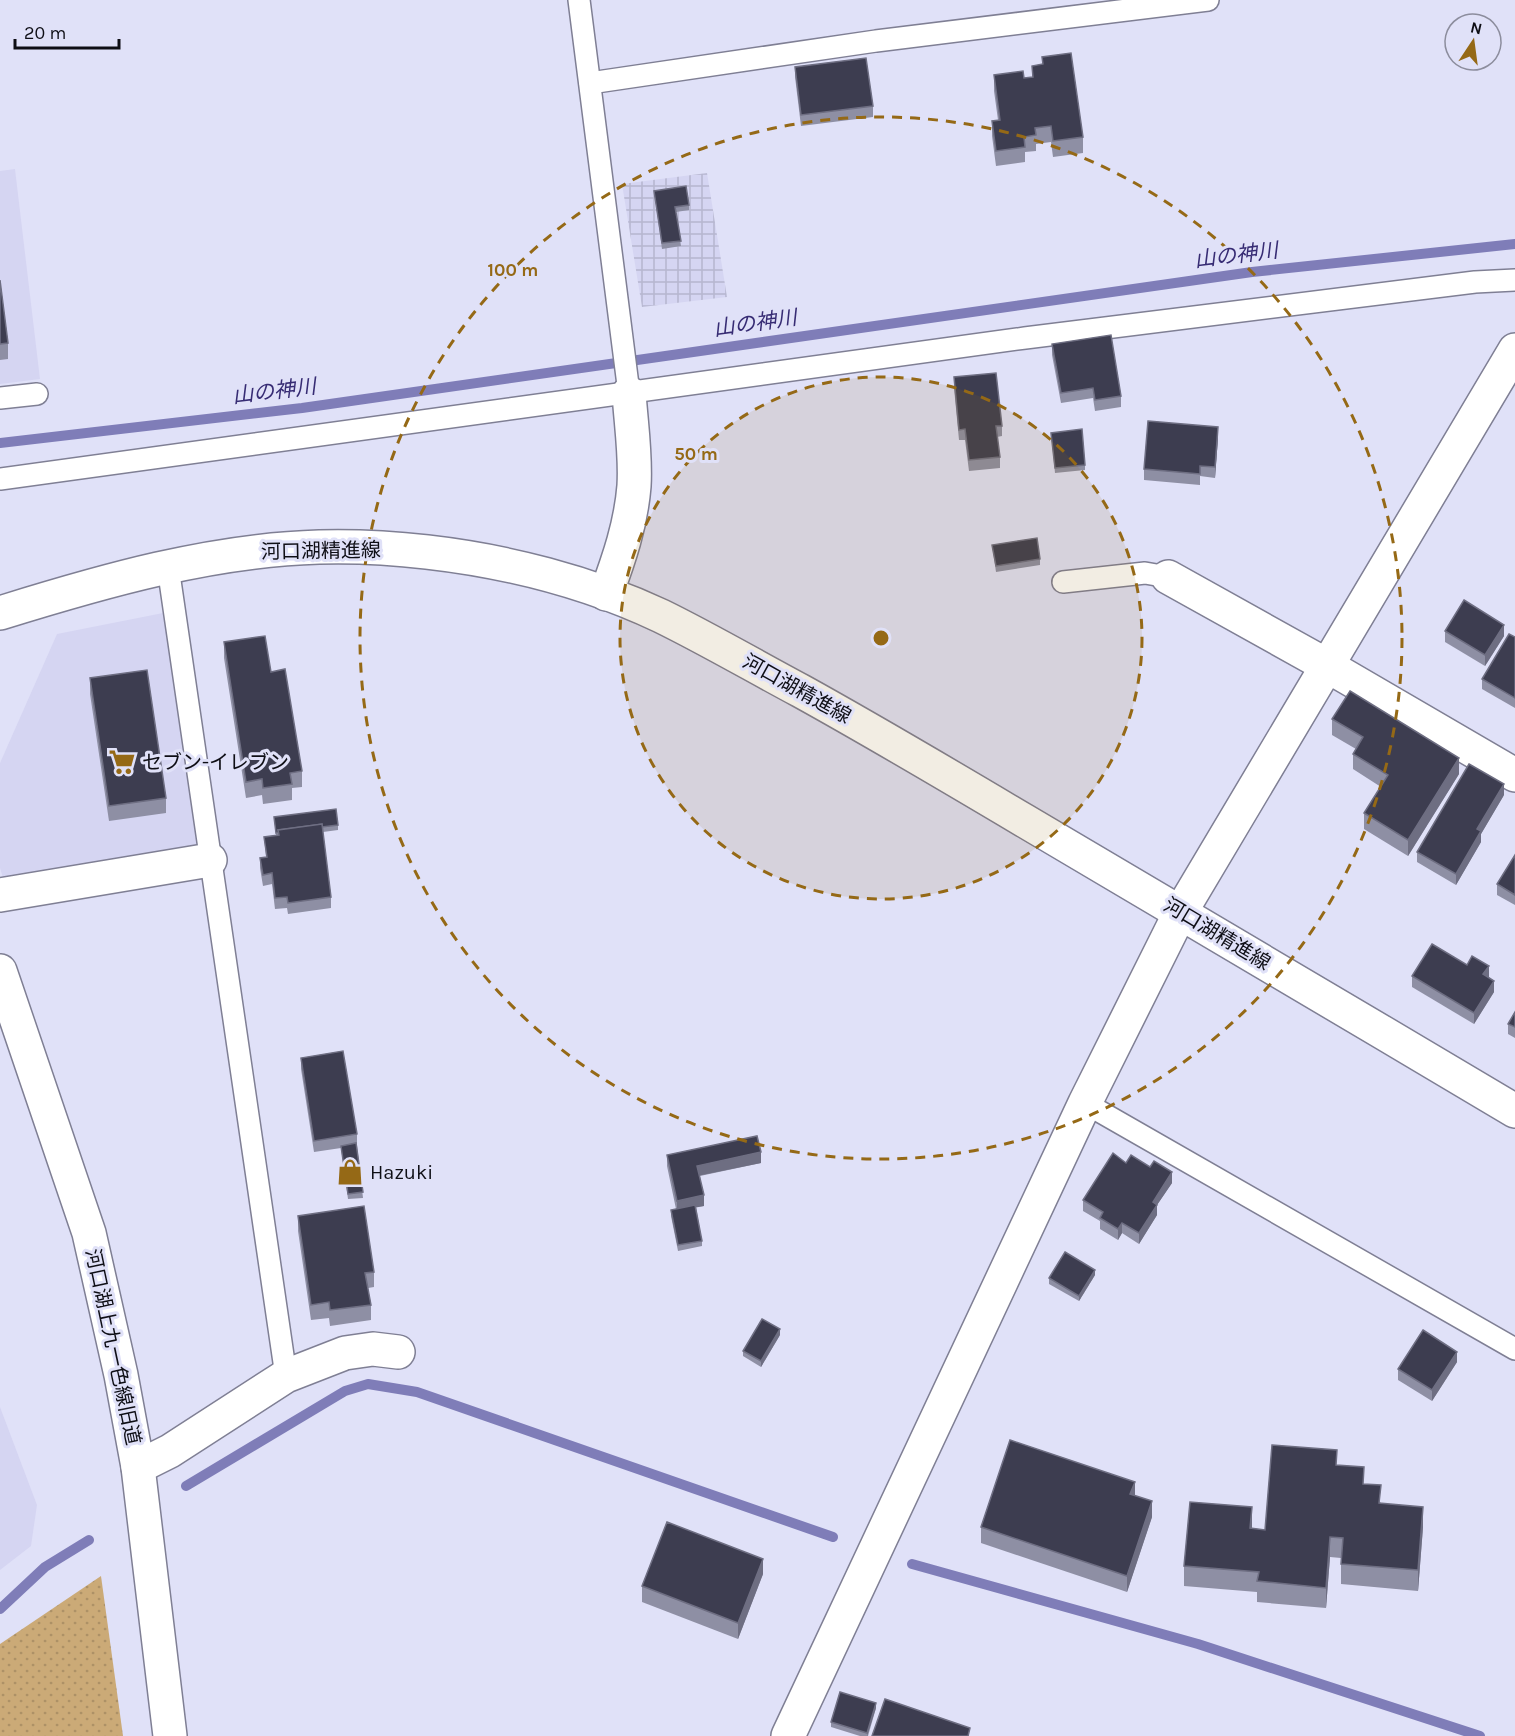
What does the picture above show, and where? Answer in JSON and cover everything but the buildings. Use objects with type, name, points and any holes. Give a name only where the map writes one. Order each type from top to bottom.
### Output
[{"type":"street","points":[[788,1736],[1085,1103],[1180,913],[1515,350]]},
{"type":"street","points":[[606,594],[630,520],[634,485],[628,387]]},
{"type":"street","name":"河口湖精進線","points":[[0,613],[60,594],[168,567],[263,552],[318,547],[373,548],[430,553],[539,573],[606,594],[658,615],[704,638],[874,732],[1515,1111]]},
{"type":"street","points":[[1168,577],[1326,665],[1515,775]]},
{"type":"street","points":[[0,895],[210,860]]},
{"type":"street","name":"河口湖上九一色線旧道","points":[[0,971],[89,1233],[121,1375],[138,1467],[170,1736]]},
{"type":"street","points":[[138,1467],[170,1452],[285,1376],[345,1353],[373,1349],[398,1352]]},
{"type":"lane","points":[[579,0],[628,387]]},
{"type":"lane","points":[[590,83],[876,41],[1208,0]]},
{"type":"lane","points":[[0,479],[628,387],[1475,282],[1515,280]]},
{"type":"lane","points":[[0,398],[37,394]]},
{"type":"lane","points":[[168,567],[285,1376]]},
{"type":"lane","points":[[1063,582],[1145,573],[1168,577]]},
{"type":"lane","points":[[1085,1103],[1515,1349]]},
{"type":"shaded area","points":[[15,169],[40,379],[0,384],[0,171]]},
{"type":"shaded area","points":[[707,173],[727,297],[642,307],[622,184]]},
{"type":"shaded area","points":[[163,613],[201,849],[3,878],[0,868],[0,763],[57,634]]},
{"type":"shaded area","points":[[0,1407],[37,1505],[31,1546],[0,1570]]},
{"type":"shaded area","points":[[101,1576],[123,1736],[0,1736],[0,1644]]},
{"type":"waterway","name":"山の神川","points":[[0,443],[302,408],[1252,272],[1515,244]]},
{"type":"waterway","points":[[186,1486],[345,1391],[368,1384],[417,1392],[833,1537]]},
{"type":"waterway","points":[[0,1609],[45,1567],[89,1540]]},
{"type":"waterway","points":[[912,1564],[1198,1644],[1480,1736]]},
{"type":"place","name":"セブン-イレブン","points":[[122,762]]},
{"type":"place","name":"Hazuki","points":[[350,1172]]}]
